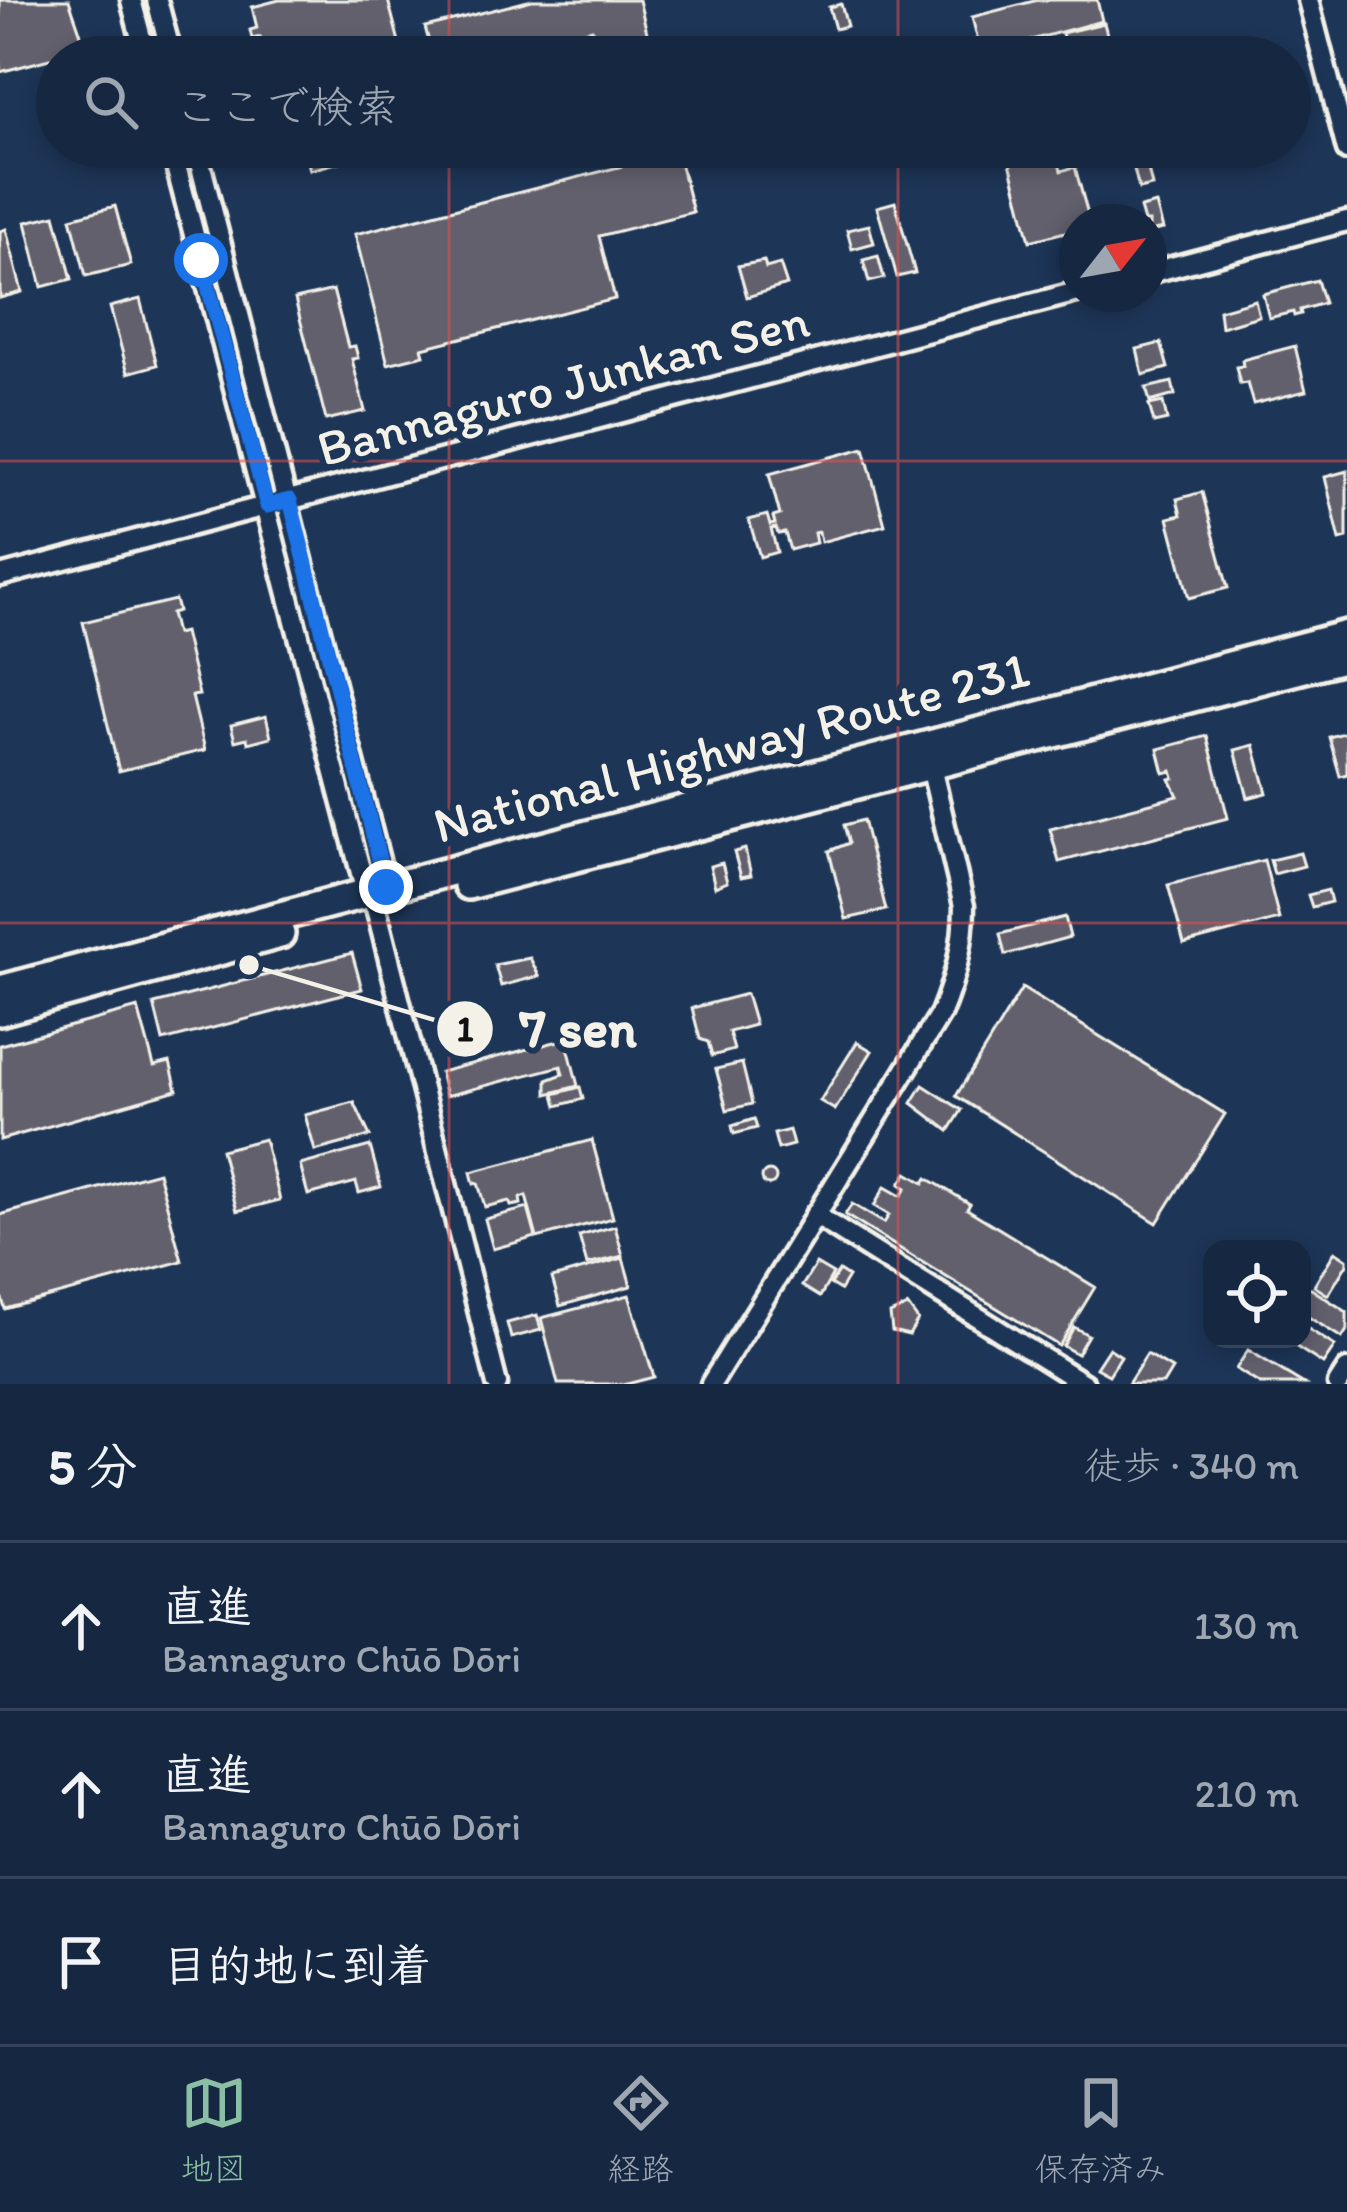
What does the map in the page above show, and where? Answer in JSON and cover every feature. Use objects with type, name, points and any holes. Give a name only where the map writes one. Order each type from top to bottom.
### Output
[{"type":"highway","name":"National Highway Route 231","points":[[928,755],[1347,635]]},
{"type":"highway","name":"National Highway Route 231","points":[[0,990],[928,755],[1347,657]]},
{"type":"highway","name":"National Highway Route 231","points":[[0,1011],[376,896]]},
{"type":"street","points":[[131,0],[140,36]]},
{"type":"street","points":[[157,0],[166,36]]},
{"type":"street","points":[[1308,0],[1347,150]]},
{"type":"street","points":[[177,168],[376,896]]},
{"type":"street","points":[[202,168],[290,500],[376,896],[497,1384]]},
{"type":"street","points":[[1167,268],[1347,221]]},
{"type":"street","name":"Bannaguro Junkan Sen","points":[[0,576],[1059,297]]},
{"type":"street","points":[[711,1384],[941,1013],[960,957],[964,906],[928,755]]},
{"type":"street","points":[[815,1215],[1084,1384]]},
{"type":"street","points":[[1339,1384],[1347,1370]]},
{"type":"building","points":[[0,0],[69,0],[81,36],[36,36],[36,63],[0,72]]},
{"type":"building","points":[[279,0],[388,0],[397,36],[251,36],[250,30],[257,28],[252,7]]},
{"type":"building","points":[[532,0],[639,0],[648,36],[594,36],[592,29],[565,36],[427,36],[425,27]]},
{"type":"building","points":[[1038,0],[1097,0],[1102,21],[1046,36],[977,36],[972,17]]},
{"type":"building","points":[[841,4],[847,26],[835,29],[829,7]]},
{"type":"building","points":[[1104,23],[1107,36],[1063,36]]},
{"type":"building","points":[[615,168],[681,168],[693,212],[599,236],[615,299],[422,348],[424,355],[388,364],[355,234]]},
{"type":"building","points":[[1011,168],[1075,168],[1085,204],[1059,204],[1059,234],[1030,241]]},
{"type":"building","points":[[1134,168],[1148,168],[1152,186],[1139,189]]},
{"type":"building","points":[[895,202],[915,273],[897,277],[877,207]]},
{"type":"building","points":[[115,206],[131,265],[86,276],[71,218]]},
{"type":"building","points":[[55,215],[72,279],[42,287],[26,222]]},
{"type":"building","points":[[869,225],[874,243],[852,249],[847,230]]},
{"type":"building","points":[[6,229],[22,292],[0,298],[0,231]]},
{"type":"building","points":[[878,256],[884,278],[869,282],[863,260]]},
{"type":"building","points":[[764,261],[766,268],[780,264],[787,285],[747,297],[738,266]]},
{"type":"building","points":[[1317,280],[1324,303],[1294,316],[1293,312],[1269,318],[1263,294]]},
{"type":"building","points":[[333,290],[348,347],[355,346],[358,358],[352,359],[365,411],[326,420],[295,299]]},
{"type":"building","points":[[140,299],[157,365],[128,373],[110,307]]},
{"type":"building","points":[[1255,300],[1259,316],[1221,327],[1219,310]]},
{"type":"building","points":[[1161,343],[1168,368],[1143,375],[1137,349]]},
{"type":"building","points":[[1295,346],[1306,391],[1253,404],[1236,367],[1243,366],[1242,360]]},
{"type":"building","points":[[1172,382],[1175,395],[1150,402],[1146,388]]},
{"type":"building","points":[[1163,402],[1167,420],[1154,423],[1149,405]]},
{"type":"building","points":[[864,448],[885,525],[821,542],[819,532],[814,533],[816,543],[790,550],[785,533],[771,529],[777,552],[760,557],[749,520],[767,515],[770,525],[780,515],[769,474]]},
{"type":"building","points":[[1347,471],[1347,538],[1340,540],[1325,477]]},
{"type":"building","points":[[1202,492],[1228,588],[1189,598],[1168,518],[1181,515],[1177,499]]},
{"type":"building","points":[[175,600],[178,611],[171,613],[176,634],[184,632],[199,695],[192,696],[205,750],[119,771],[83,622]]},
{"type":"building","points":[[266,716],[271,737],[235,741],[231,725]]},
{"type":"building","points":[[1347,732],[1347,774],[1340,776],[1329,737]]},
{"type":"building","points":[[1207,736],[1228,818],[1059,862],[1050,829],[1178,796],[1170,779],[1174,778],[1172,771],[1164,773],[1158,749]]},
{"type":"building","points":[[1254,745],[1267,793],[1248,798],[1235,750]]},
{"type":"building","points":[[863,820],[886,910],[846,919],[829,851],[849,843],[844,825]]},
{"type":"building","points":[[745,849],[751,875],[741,877],[734,852]]},
{"type":"building","points":[[1300,853],[1304,866],[1274,874],[1270,860]]},
{"type":"building","points":[[1264,860],[1279,919],[1184,944],[1168,885]]},
{"type":"building","points":[[722,863],[727,882],[715,887],[710,866]]},
{"type":"building","points":[[1328,890],[1331,902],[1312,907],[1308,895]]},
{"type":"building","points":[[1065,917],[1070,937],[1005,955],[1000,934]]},
{"type":"building","points":[[352,953],[362,989],[163,1041],[154,1004]]},
{"type":"building","points":[[530,958],[539,976],[501,986],[495,965]]},
{"type":"building","points":[[1022,988],[1225,1114],[1157,1223],[956,1096]]},
{"type":"building","points":[[746,994],[755,1025],[729,1032],[734,1050],[712,1056],[708,1042],[700,1039],[692,1008]]},
{"type":"building","points":[[138,1008],[154,1066],[170,1062],[177,1090],[0,1140],[0,1045]]},
{"type":"building","points":[[566,1039],[578,1086],[547,1094],[547,1080],[563,1074],[561,1066],[446,1096],[440,1072]]},
{"type":"building","points":[[857,1042],[872,1051],[835,1110],[820,1101]]},
{"type":"building","points":[[742,1063],[752,1104],[727,1110],[716,1069]]},
{"type":"building","points":[[923,1085],[962,1110],[949,1131],[912,1103]]},
{"type":"building","points":[[580,1087],[583,1099],[557,1106],[554,1094]]},
{"type":"building","points":[[354,1102],[370,1136],[315,1151],[305,1115]]},
{"type":"building","points":[[754,1119],[757,1128],[734,1134],[732,1126]]},
{"type":"building","points":[[789,1130],[793,1145],[778,1149],[774,1134]]},
{"type":"building","points":[[264,1139],[280,1200],[237,1211],[221,1150]]},
{"type":"building","points":[[592,1140],[613,1218],[537,1238],[526,1196],[520,1198],[521,1204],[511,1206],[509,1201],[485,1207],[471,1172]]},
{"type":"building","points":[[370,1146],[381,1187],[359,1193],[356,1182],[308,1195],[300,1165]]},
{"type":"building","points":[[769,1171],[776,1178],[769,1185],[762,1178]]},
{"type":"building","points":[[158,1172],[182,1261],[5,1309],[0,1292],[0,1215]]},
{"type":"building","points":[[907,1173],[924,1183],[927,1178],[970,1204],[967,1209],[1095,1287],[1059,1346],[845,1215],[852,1204],[884,1223],[889,1215],[874,1206],[885,1187],[901,1196],[906,1188],[900,1184]]},
{"type":"building","points":[[528,1208],[536,1237],[493,1249],[485,1219]]},
{"type":"building","points":[[615,1226],[623,1256],[587,1265],[579,1236]]},
{"type":"building","points":[[1335,1251],[1347,1264],[1328,1295],[1314,1286]]},
{"type":"building","points":[[623,1258],[631,1286],[560,1306],[552,1278]]},
{"type":"building","points":[[816,1264],[833,1274],[820,1297],[802,1286]]},
{"type":"building","points":[[839,1271],[848,1277],[840,1290],[830,1284]]},
{"type":"building","points":[[1311,1289],[1347,1312],[1342,1338],[1311,1319]]},
{"type":"building","points":[[629,1295],[654,1377],[627,1384],[558,1384],[541,1318]]},
{"type":"building","points":[[908,1306],[918,1320],[909,1335],[892,1331],[890,1314]]},
{"type":"building","points":[[537,1315],[541,1330],[511,1338],[507,1323]]},
{"type":"building","points":[[1074,1327],[1088,1335],[1077,1354],[1063,1346]]},
{"type":"building","points":[[1311,1331],[1335,1346],[1323,1364],[1298,1348],[1311,1348]]},
{"type":"building","points":[[1109,1348],[1121,1356],[1109,1375],[1096,1368]]},
{"type":"building","points":[[1248,1350],[1304,1384],[1260,1384],[1236,1369]]},
{"type":"building","points":[[1147,1354],[1172,1369],[1163,1384],[1128,1384]]},
{"type":"place","name":"7 sen","points":[[249,965]]},
{"type":"route","points":[[201,260],[267,506],[290,500],[386,887]]}]
